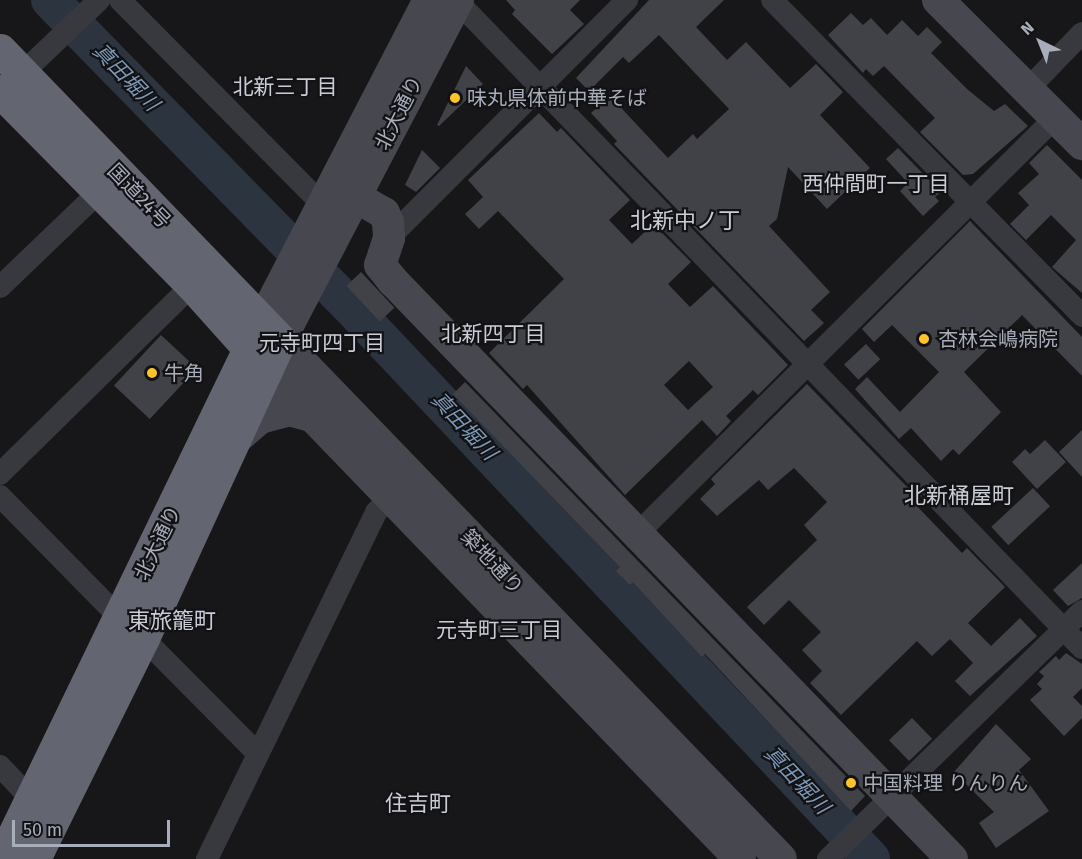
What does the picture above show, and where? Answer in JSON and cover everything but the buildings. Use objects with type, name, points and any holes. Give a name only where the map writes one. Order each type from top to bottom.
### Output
[{"type":"highway","name":"国道24号","points":[[0,50],[8,86],[99,192],[192,285],[265,345]]},
{"type":"highway","name":"国道24号","points":[[8,86],[265,345]]},
{"type":"highway","name":"北大通り","points":[[2,859],[32,800],[132,628],[230,444],[265,345]]},
{"type":"highway","name":"北大通り","points":[[34,859],[132,628],[265,345]]},
{"type":"street","points":[[120,0],[325,207]]},
{"type":"street","points":[[450,0],[542,88],[1082,648]]},
{"type":"street","name":"北大通り","points":[[315,250],[325,207],[450,0]]},
{"type":"street","name":"北大通り","points":[[315,250],[356,198],[450,0]]},
{"type":"street","points":[[627,0],[542,88],[389,238],[380,265],[952,859]]},
{"type":"street","points":[[772,0],[1082,316]]},
{"type":"street","points":[[938,0],[1082,144]]},
{"type":"street","points":[[8,86],[92,6]]},
{"type":"street","points":[[1027,90],[1082,33]]},
{"type":"street","points":[[638,533],[969,200],[1056,117]]},
{"type":"street","points":[[0,287],[99,192]]},
{"type":"street","points":[[356,198],[384,213],[389,238]]},
{"type":"street","points":[[265,345],[315,250]]},
{"type":"street","points":[[0,474],[192,285]]},
{"type":"street","name":"築地通り","points":[[265,345],[318,418],[740,859]]},
{"type":"street","name":"築地通り","points":[[265,345],[782,859]]},
{"type":"street","points":[[230,444],[260,418],[289,410],[318,418]]},
{"type":"street","points":[[207,859],[376,512],[393,495]]},
{"type":"street","points":[[0,496],[258,754]]},
{"type":"street","points":[[832,855],[1082,611]]},
{"type":"street","points":[[0,765],[32,800]]},
{"type":"waterway","name":"真田堀川","points":[[50,0],[349,305],[871,859]]},
{"type":"place","name":"味丸県体前中華そば","points":[[455,98]]},
{"type":"place","name":"杏林会嶋病院","points":[[924,339]]},
{"type":"place","name":"牛角","points":[[152,373]]},
{"type":"place","name":"中国料理 りんりん","points":[[851,783]]},
{"type":"district","name":"北新三丁目","points":[[285,87]]},
{"type":"district","name":"西仲間町一丁目","points":[[876,184]]},
{"type":"district","name":"北新中ノ丁","points":[[685,221]]},
{"type":"district","name":"北新四丁目","points":[[493,334]]},
{"type":"district","name":"元寺町四丁目","points":[[322,343]]},
{"type":"district","name":"北新桶屋町","points":[[959,496]]},
{"type":"district","name":"東旅籠町","points":[[172,621]]},
{"type":"district","name":"元寺町三丁目","points":[[499,630]]},
{"type":"district","name":"住吉町","points":[[418,804]]}]
